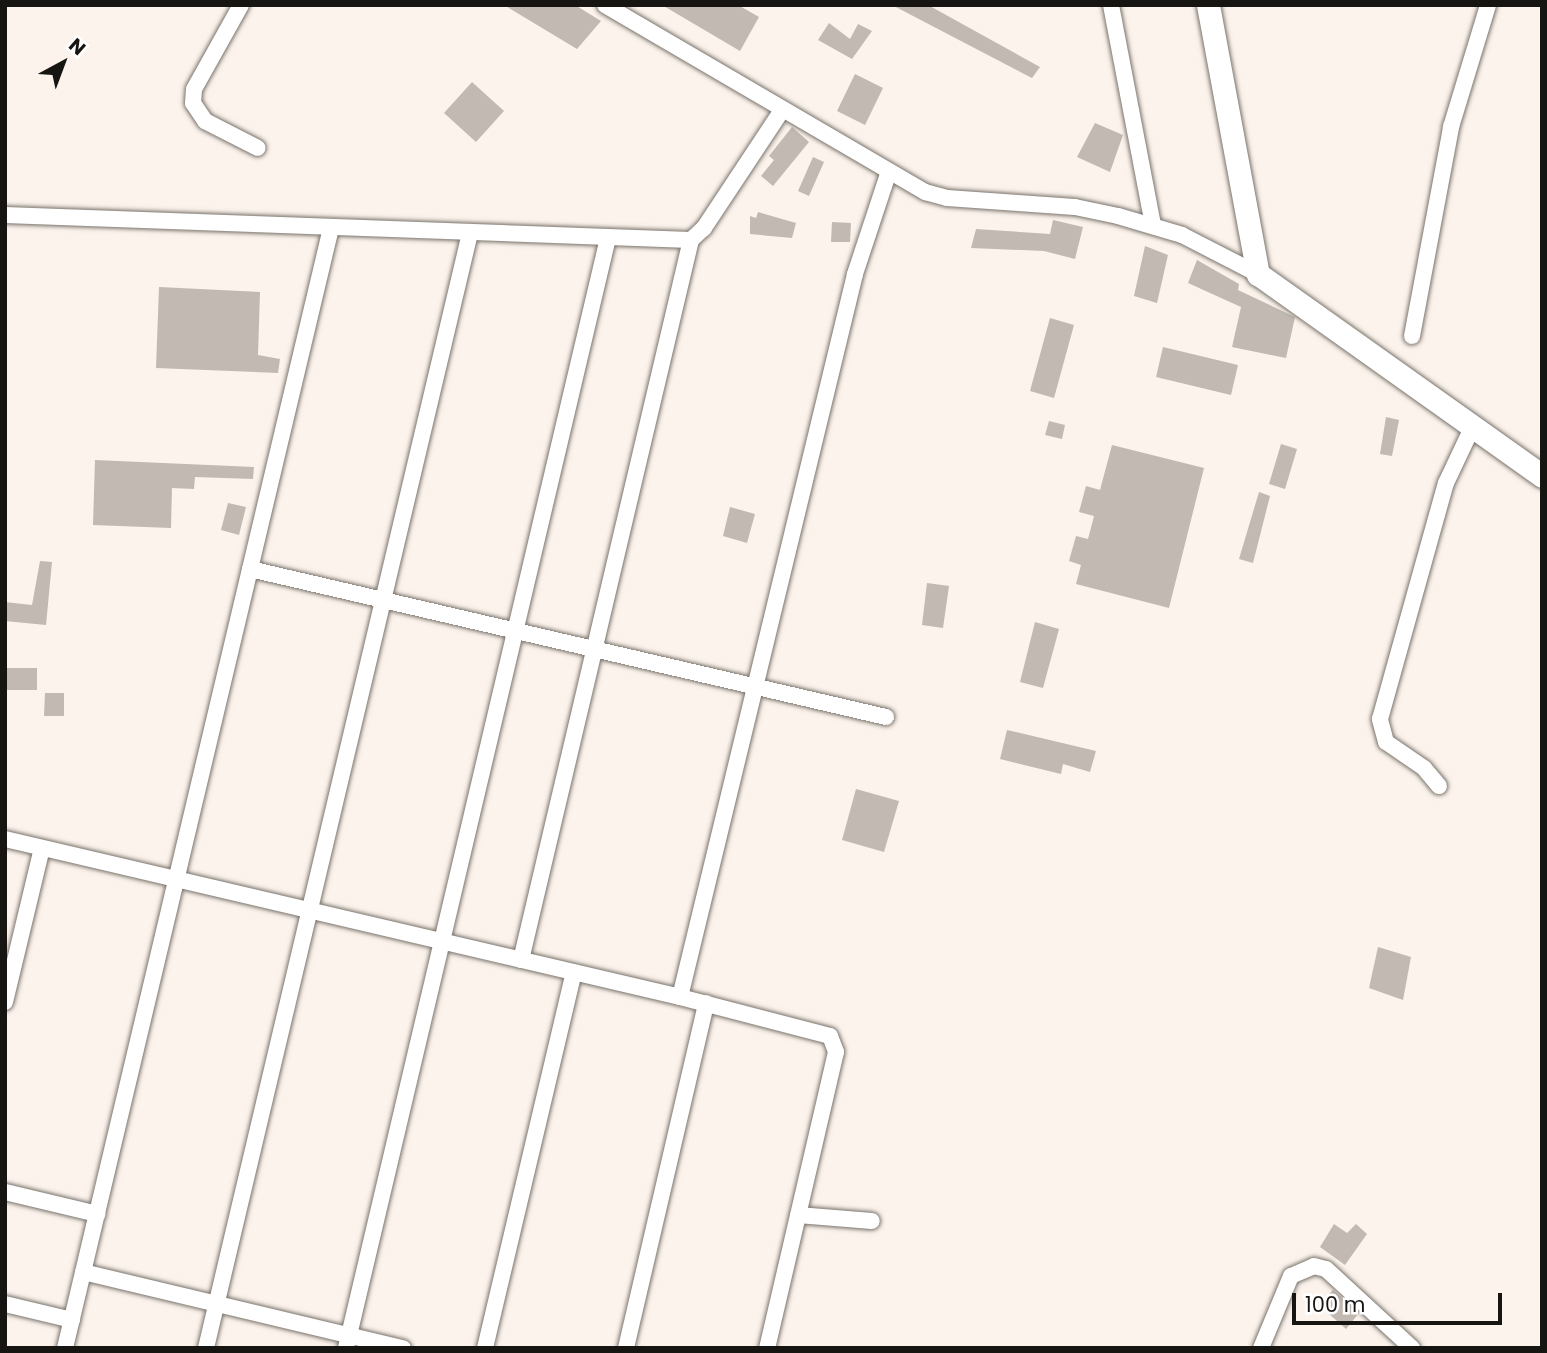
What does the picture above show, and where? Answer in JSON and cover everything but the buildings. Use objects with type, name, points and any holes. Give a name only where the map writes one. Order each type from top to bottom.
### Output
[{"type":"street","points":[[241,5],[194,89],[193,103],[205,121],[258,148]]},
{"type":"street","points":[[605,5],[888,174],[947,198],[1075,207],[1153,226],[1216,250],[1258,274],[1542,476]]},
{"type":"street","points":[[1111,5],[1153,226]]},
{"type":"street","points":[[1208,5],[1258,274]]},
{"type":"street","points":[[1412,336],[1451,127],[1488,5]]},
{"type":"street","points":[[521,960],[691,240],[704,228],[782,110]]},
{"type":"street","points":[[680,997],[855,274],[888,174]]},
{"type":"street","points":[[5,215],[691,240]]},
{"type":"street","points":[[65,1348],[331,228]]},
{"type":"street","points":[[206,1348],[470,233]]},
{"type":"street","points":[[347,1341],[608,238]]},
{"type":"street","points":[[1439,786],[1424,768],[1386,742],[1380,719],[1447,483],[1472,426]]},
{"type":"street","points":[[250,569],[886,717]]},
{"type":"street","points":[[5,839],[706,1003],[827,1034],[835,1044],[767,1348]]},
{"type":"street","points":[[5,1002],[42,848]]},
{"type":"street","points":[[485,1348],[574,972]]},
{"type":"street","points":[[626,1348],[706,1003]]},
{"type":"street","points":[[5,1192],[97,1214]]},
{"type":"street","points":[[798,1215],[872,1221]]},
{"type":"street","points":[[1261,1348],[1287,1281],[1296,1271],[1314,1266],[1326,1269],[1412,1348]]},
{"type":"street","points":[[83,1272],[216,1304],[347,1341],[402,1348]]},
{"type":"street","points":[[5,1304],[72,1320]]}]
